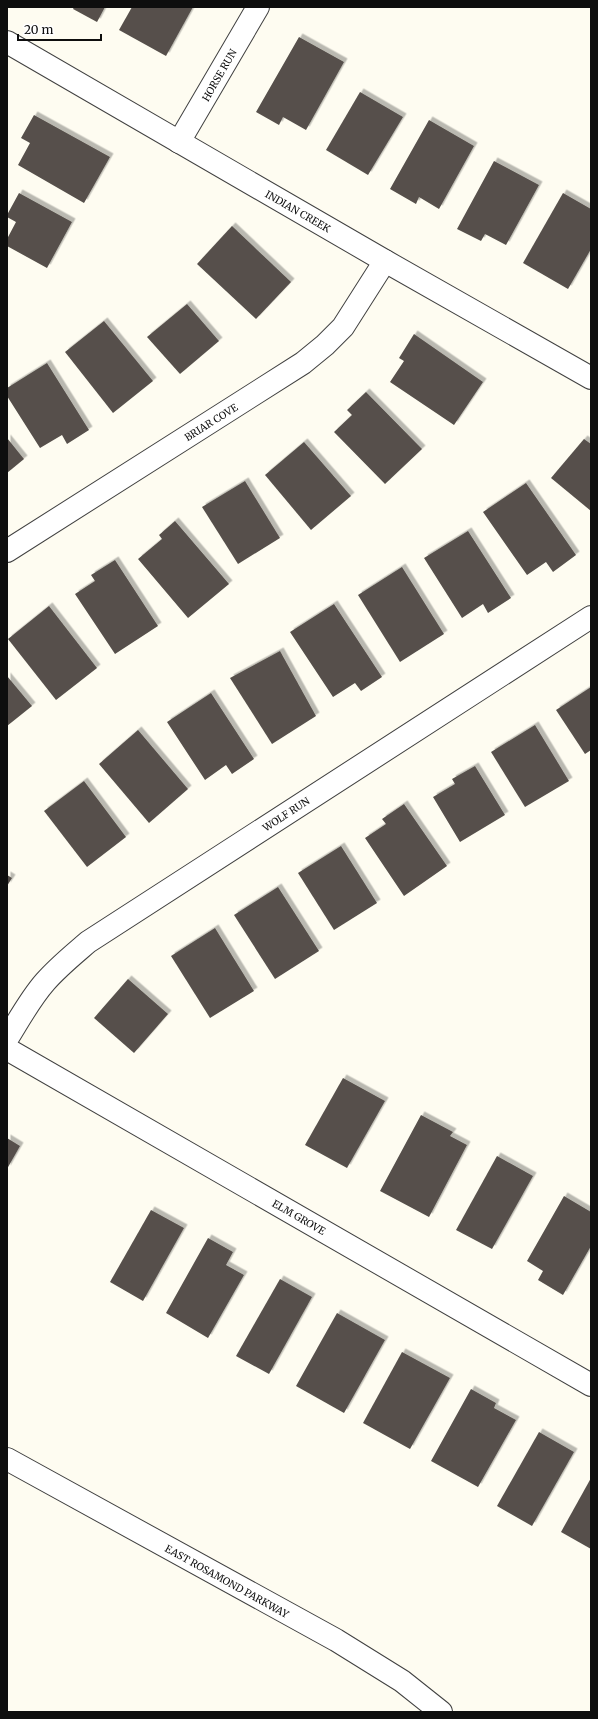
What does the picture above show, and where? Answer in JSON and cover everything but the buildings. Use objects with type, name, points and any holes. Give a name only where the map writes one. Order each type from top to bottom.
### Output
[{"type":"street","name":"HORSE RUN","points":[[179,142],[258,7]]},
{"type":"street","name":"INDIAN CREEK","points":[[7,42],[385,261],[591,378]]},
{"type":"street","name":"BRIAR COVE","points":[[7,551],[303,363],[325,345],[343,327],[385,261]]},
{"type":"street","name":"WOLF RUN","points":[[7,1039],[27,1005],[44,982],[65,961],[88,942],[591,617]]},
{"type":"street","name":"ELM GROVE","points":[[7,1049],[591,1385]]},
{"type":"street","name":"EAST ROSAMOND PARKWAY","points":[[7,1459],[336,1640],[402,1681],[441,1712]]}]
